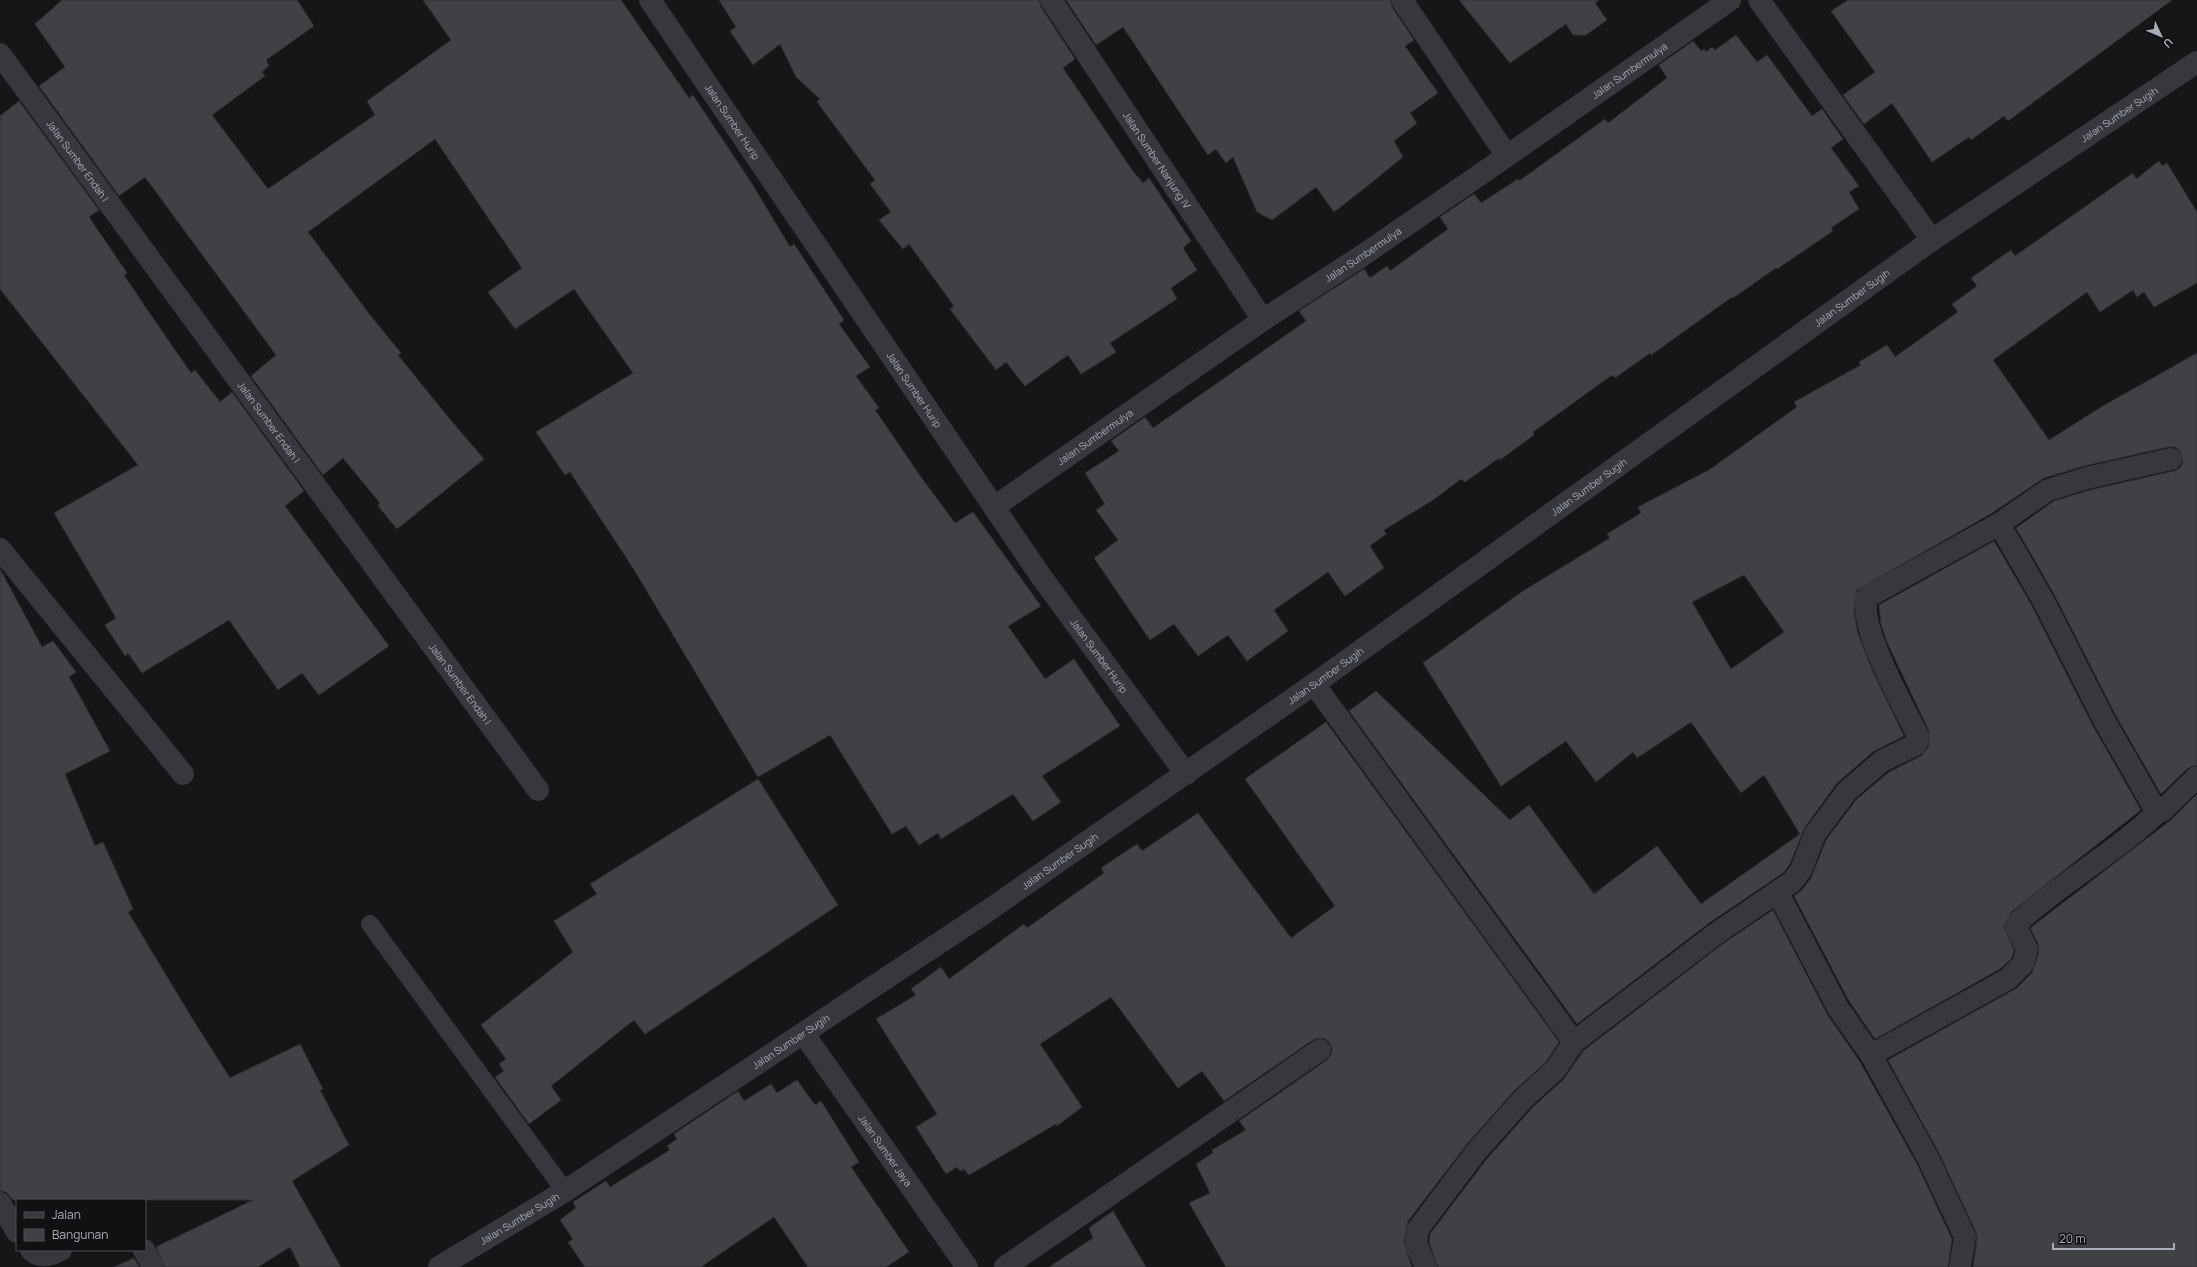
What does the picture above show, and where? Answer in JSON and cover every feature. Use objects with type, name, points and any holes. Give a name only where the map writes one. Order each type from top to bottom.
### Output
[{"type":"street","name":"Jalan Sumber Hurip","points":[[650,0],[1040,575],[1186,774]]},
{"type":"street","name":"Jalan Sumber Nanjung IV","points":[[1051,0],[1263,320]]},
{"type":"street","points":[[1402,0],[1507,156]]},
{"type":"street","name":"Jalan Sumbermulya","points":[[994,507],[1263,320],[1363,255],[1507,156],[1730,0]]},
{"type":"street","points":[[1759,0],[1932,240]]},
{"type":"street","name":"Jalan Sumber Endah I","points":[[0,54],[538,790]]},
{"type":"street","name":"Jalan Sumber Sugih","points":[[439,1267],[565,1191],[990,910],[1314,684],[1932,240],[2197,62]]},
{"type":"street","points":[[1426,1267],[1416,1244],[1418,1229],[1476,1152],[1523,1099],[1555,1070],[1574,1042],[1717,933],[1778,893],[1792,882],[1801,870],[1815,834],[1847,791],[1882,761],[1910,748],[1918,740],[1918,736],[1875,647],[1865,604],[1867,597],[1998,524],[2048,490],[2171,459]]},
{"type":"street","points":[[1998,524],[2042,598],[2104,720],[2156,809],[2159,811]]},
{"type":"street","points":[[0,549],[183,774]]},
{"type":"street","points":[[1314,684],[1574,1042]]},
{"type":"street","points":[[1871,1055],[2008,979],[2023,964],[2027,949],[2016,927],[2019,921],[2068,882],[2138,831],[2159,811],[2172,802],[2197,777]]},
{"type":"street","points":[[1778,893],[1838,1008],[1871,1055],[1928,1158],[1964,1237],[1960,1267]]},
{"type":"street","name":"Jalan Sumber Jaya","points":[[804,1034],[967,1267]]},
{"type":"street","points":[[1005,1267],[1320,1050]]},
{"type":"street","points":[[0,1203],[16,1230]]},
{"type":"street","points":[[32,1251],[43,1256],[58,1251]]},
{"type":"street","points":[[145,1251],[153,1267]]},
{"type":"lane","points":[[370,924],[565,1191]]},
{"type":"building","points":[[62,0],[297,0],[314,26],[266,60],[269,66],[262,72],[265,76],[212,115],[268,189],[375,115],[367,101],[451,40],[423,0],[621,0],[689,98],[693,95],[751,182],[790,247],[794,244],[844,320],[839,324],[870,367],[856,376],[879,408],[875,410],[921,477],[955,523],[973,512],[1041,606],[1008,626],[1045,679],[1074,659],[1120,726],[1042,776],[1061,802],[1033,821],[1013,794],[941,839],[938,833],[919,845],[906,826],[892,834],[830,735],[758,777],[633,568],[570,472],[565,475],[536,432],[633,373],[574,289],[515,329],[488,292],[522,268],[435,139],[308,232],[370,315],[401,353],[398,355],[484,459],[397,529],[378,506],[380,503],[343,458],[323,475],[251,376],[276,355],[145,177],[119,196],[39,86],[65,67],[35,24]]},
{"type":"building","points":[[719,0],[1039,0],[1041,7],[1075,59],[1063,68],[1132,170],[1143,183],[1149,178],[1191,241],[1183,248],[1197,270],[1171,288],[1177,299],[1110,343],[1116,352],[1081,374],[1068,355],[1025,386],[1006,362],[996,370],[950,309],[954,306],[909,244],[903,249],[879,220],[891,212],[870,184],[875,180],[817,102],[820,99],[796,77],[780,44],[753,65],[730,31],[736,27]]},
{"type":"building","points":[[1066,0],[1390,0],[1392,7],[1414,40],[1405,46],[1438,93],[1410,113],[1417,123],[1394,141],[1403,157],[1334,212],[1316,187],[1272,220],[1257,212],[1233,157],[1226,163],[1216,149],[1208,155],[1123,27],[1096,45]]},
{"type":"building","points":[[1459,0],[1599,0],[1595,3],[1607,20],[1586,35],[1573,35],[1566,24],[1510,63]]},
{"type":"building","points":[[1848,0],[2172,0],[2008,121],[2004,116],[1971,140],[1969,137],[1932,162],[1892,103],[1864,124],[1843,95],[1875,72],[1831,11]]},
{"type":"building","points":[[1736,35],[1757,62],[1767,55],[1812,116],[1822,109],[1843,139],[1831,148],[1859,186],[1849,192],[1859,209],[1831,228],[1833,231],[1733,298],[1732,297],[1651,355],[1650,353],[1615,378],[1612,375],[1533,432],[1534,435],[1500,460],[1499,458],[1465,482],[1461,479],[1433,500],[1384,530],[1386,534],[1370,546],[1384,568],[1345,596],[1328,572],[1274,610],[1288,631],[1247,661],[1228,635],[1198,656],[1174,624],[1150,640],[1094,558],[1118,540],[1096,510],[1105,504],[1085,473],[1119,451],[1111,441],[1145,417],[1153,428],[1306,321],[1299,311],[1364,269],[1370,278],[1387,266],[1390,271],[1448,229],[1440,217],[1474,194],[1481,203],[1518,179],[1519,181],[1605,119],[1608,123],[1667,78],[1659,65],[1693,41],[1701,51],[1704,49],[1706,52],[1712,47],[1715,50]]},
{"type":"building","points":[[19,101],[99,210],[89,217],[127,273],[124,275],[191,373],[195,370],[220,402],[232,392],[304,491],[285,506],[389,646],[319,695],[302,673],[278,690],[229,620],[142,673],[128,653],[125,656],[105,625],[116,618],[54,513],[138,465],[0,289],[0,116]]},
{"type":"building","points":[[2159,161],[2162,166],[2167,163],[2197,212],[2197,283],[2154,307],[2144,292],[2137,297],[2133,290],[2100,312],[2087,292],[1993,360],[2049,440],[2103,406],[2197,353],[2197,765],[2188,768],[2161,794],[2115,714],[2053,592],[2016,528],[2054,501],[2090,490],[2174,471],[2180,468],[2183,462],[2180,451],[2175,447],[2168,447],[2084,466],[2044,478],[1992,513],[1857,590],[1854,610],[1857,631],[1873,672],[1904,736],[1874,751],[1837,783],[1805,827],[1790,864],[1783,873],[1709,923],[1577,1024],[1349,711],[1376,691],[1510,820],[1529,805],[1594,894],[1657,846],[1701,904],[1800,834],[1764,775],[1741,793],[1691,722],[1637,758],[1633,752],[1596,782],[1566,741],[1501,786],[1423,663],[1523,591],[1610,538],[1607,534],[1641,513],[1638,507],[1709,470],[1797,407],[1794,402],[1861,365],[1859,362],[1887,345],[1895,357],[1958,312],[1952,304],[1977,286],[1971,278],[2011,250],[2015,256],[2133,173],[2136,179]],"holes":[[[1744,575],[1784,632],[1731,669],[1692,602]]]},
{"type":"building","points":[[1994,541],[2031,604],[2093,726],[2141,810],[2011,912],[2004,927],[2014,950],[2012,958],[2000,969],[1875,1039],[1849,1001],[1794,896],[1802,890],[1811,878],[1826,840],[1856,800],[1889,772],[1921,756],[1929,746],[1929,731],[1887,642],[1881,624],[1879,605]]},
{"type":"building","points":[[0,569],[42,647],[53,641],[76,672],[69,677],[110,751],[65,774],[95,846],[103,842],[133,909],[128,912],[195,1023],[230,1078],[300,1044],[323,1089],[320,1090],[349,1145],[292,1181],[341,1267],[300,1267],[290,1247],[258,1267],[165,1267],[156,1247],[253,1200],[13,1200],[6,1192],[0,1191]]},
{"type":"building","points":[[1326,722],[1559,1042],[1546,1062],[1514,1091],[1467,1144],[1408,1221],[1404,1243],[1412,1267],[1226,1267],[1189,1203],[1210,1193],[1196,1164],[1213,1153],[1212,1150],[1246,1130],[1239,1121],[1327,1060],[1331,1055],[1332,1049],[1330,1043],[1325,1039],[1319,1038],[1313,1040],[1224,1101],[1202,1071],[1178,1088],[1111,997],[1040,1044],[1082,1107],[1057,1126],[1056,1124],[969,1175],[964,1169],[960,1171],[957,1167],[946,1174],[916,1127],[937,1114],[876,1019],[916,995],[911,989],[941,967],[949,979],[1024,924],[1027,928],[1104,873],[1101,868],[1137,844],[1142,851],[1198,813],[1291,938],[1335,906],[1245,779]]},
{"type":"building","points":[[758,779],[838,905],[645,1034],[634,1020],[551,1086],[561,1100],[529,1124],[495,1077],[504,1071],[499,1064],[506,1059],[481,1025],[573,952],[554,921],[597,894],[590,884]]},
{"type":"building","points":[[2197,794],[2197,1267],[1973,1267],[1977,1239],[1976,1232],[1939,1153],[1888,1060],[2017,988],[2032,973],[2039,952],[2038,943],[2030,928],[2171,820]]},
{"type":"building","points":[[1773,910],[1827,1014],[1860,1062],[1917,1164],[1952,1239],[1948,1267],[1438,1267],[1429,1242],[1430,1234],[1486,1160],[1532,1108],[1564,1079],[1583,1051],[1724,943]]},
{"type":"building","points":[[797,1080],[815,1105],[821,1101],[859,1162],[851,1167],[909,1252],[886,1267],[808,1267],[774,1217],[701,1267],[585,1267],[568,1242],[573,1239],[560,1220],[576,1208],[573,1202],[606,1181],[610,1187],[670,1150],[667,1146],[677,1139],[674,1134],[738,1091],[744,1101],[771,1084],[777,1093]]},
{"type":"building","points":[[1113,1211],[1146,1267],[1049,1267],[1093,1238],[1089,1228]]},
{"type":"building","points":[[134,1258],[139,1267],[114,1267]]}]
